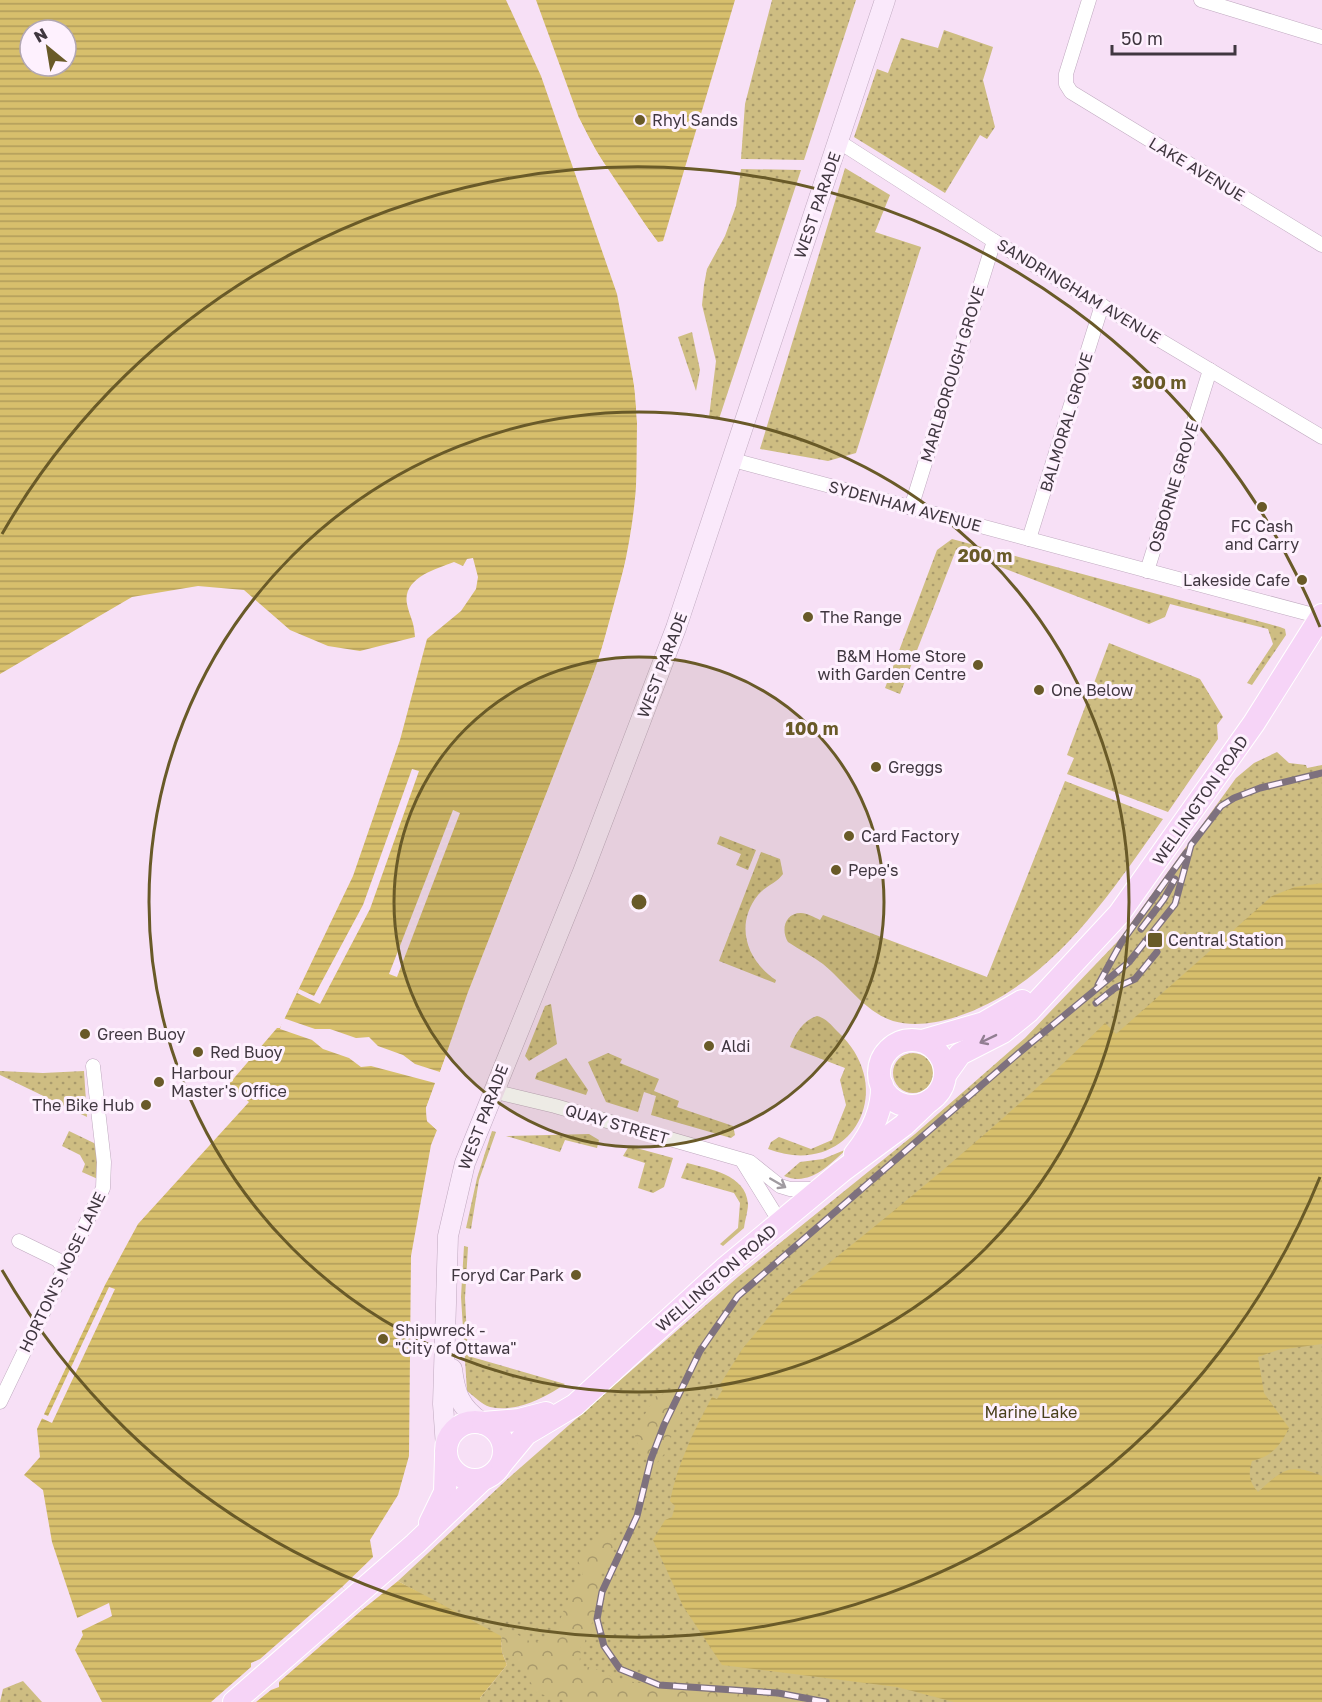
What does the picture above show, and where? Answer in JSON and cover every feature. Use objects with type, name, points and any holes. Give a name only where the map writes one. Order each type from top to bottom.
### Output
[{"type":"main road","name":"WEST PARADE","points":[[446,1452],[443,1404],[448,1236],[459,1184],[472,1139],[582,872],[676,628],[885,0]]},
{"type":"main road","name":"WELLINGTON ROAD","points":[[945,1075],[960,1054],[1003,1032],[1028,1012],[1119,914],[1254,723],[1322,616]]},
{"type":"main road","name":"WELLINGTON ROAD","points":[[922,1041],[984,1023],[1063,974]]},
{"type":"main road","points":[[905,1041],[922,1041],[940,1054],[945,1075],[937,1094],[929,1101],[911,1106],[902,1104],[893,1100],[882,1085],[881,1064],[890,1049],[905,1041]]},
{"type":"main road","name":"WELLINGTON ROAD","points":[[842,1170],[866,1141],[874,1124],[882,1096],[882,1085]]},
{"type":"main road","name":"WELLINGTON ROAD","points":[[593,1388],[780,1222],[842,1170],[904,1125],[929,1101]]},
{"type":"main road","name":"WEST PARADE","points":[[446,1327],[458,1398],[467,1412],[482,1423]]},
{"type":"main road","points":[[415,1545],[434,1517],[445,1492],[446,1452],[452,1432],[458,1427],[473,1422],[537,1417],[559,1408],[593,1388]]},
{"type":"main road","points":[[234,1702],[415,1545],[482,1480],[494,1474],[526,1434],[561,1415],[593,1388]]},
{"type":"main road","points":[[482,1423],[499,1434],[504,1444],[502,1463]]},
{"type":"main road","points":[[446,1452],[449,1465],[463,1478],[482,1480]]},
{"type":"street","name":"LAKE AVENUE","points":[[1089,0],[1066,74],[1066,84],[1071,92],[1322,245]]},
{"type":"street","points":[[1202,0],[1322,37]]},
{"type":"street","name":"SANDRINGHAM AVENUE","points":[[838,141],[994,241],[1322,437]]},
{"type":"street","name":"MARLBOROUGH GROVE","points":[[911,508],[994,241]]},
{"type":"street","name":"BALMORAL GROVE","points":[[1029,539],[1102,305]]},
{"type":"street","name":"OSBORNE GROVE","points":[[1147,571],[1210,370]]},
{"type":"street","name":"SYDENHAM AVENUE","points":[[733,460],[1322,616]]},
{"type":"street","name":"HORTON'S NOSE LANE","points":[[0,1402],[104,1188],[104,1162],[93,1066]]},
{"type":"street","name":"QUAY STREET","points":[[492,1091],[555,1106],[742,1160],[757,1166],[780,1186],[803,1190],[821,1188]]},
{"type":"street","points":[[742,1160],[780,1222]]},
{"type":"street","points":[[19,1241],[58,1260],[64,1269]]},
{"type":"green space","points":[[772,0],[856,0],[804,160],[741,159],[745,104]]},
{"type":"green space","points":[[944,30],[993,47],[983,80],[995,127],[987,139],[980,135],[945,193],[854,137],[877,69],[888,73],[901,38],[938,48]]},
{"type":"green space","points":[[845,168],[890,195],[875,232],[921,247],[856,453],[828,461],[760,449]]},
{"type":"green space","points":[[741,169],[801,170],[719,419],[709,417],[716,361],[702,305],[707,269],[725,236],[736,206]]},
{"type":"green space","points":[[692,332],[700,370],[696,391],[678,337]]},
{"type":"green space","points":[[952,539],[1280,627],[1285,629],[1286,635],[1252,685],[1247,683],[1273,644],[1268,629],[1170,604],[1165,617],[1149,624],[956,550],[900,694],[885,688],[937,550]]},
{"type":"green space","points":[[1109,643],[1200,679],[1223,717],[1217,725],[1218,739],[1168,812],[1067,774],[1074,758],[1067,755]]},
{"type":"green space","name":"Marine Lake","points":[[1277,752],[1289,763],[1306,765],[1307,768],[1322,765],[1322,1702],[480,1702],[480,1698],[507,1665],[502,1652],[501,1639],[398,1581],[512,1475],[738,1277],[915,1134],[1025,1038],[1118,941],[1236,778],[1254,763]]},
{"type":"green space","points":[[1065,781],[1163,819],[1121,878],[1074,935],[1049,961],[1021,984],[990,1003],[956,1017],[933,1022],[909,1024],[893,1021],[873,1011],[823,964],[788,942],[785,928],[791,916],[803,913],[820,920],[823,915],[987,977]]},
{"type":"green space","points":[[720,836],[756,850],[748,870],[736,865],[741,854],[717,844]]},
{"type":"green space","points":[[761,852],[780,859],[783,874],[758,895],[751,906],[747,918],[747,942],[751,953],[766,972],[776,980],[775,983],[719,961]]},
{"type":"green space","points":[[551,1004],[557,1044],[529,1061],[525,1056],[545,1006]]},
{"type":"green space","points":[[817,1016],[823,1018],[838,1032],[856,1055],[865,1080],[865,1103],[857,1124],[842,1141],[822,1152],[797,1155],[768,1149],[771,1142],[779,1137],[811,1149],[832,1140],[846,1105],[840,1080],[845,1068],[790,1047],[800,1028]]},
{"type":"green space","points":[[608,1053],[622,1059],[620,1063],[659,1079],[654,1091],[679,1101],[677,1107],[733,1126],[735,1135],[731,1138],[651,1115],[656,1096],[644,1092],[638,1112],[606,1102],[588,1062]]},
{"type":"green space","points":[[913,1053],[921,1054],[927,1059],[932,1065],[932,1081],[927,1087],[921,1092],[913,1093],[905,1092],[899,1087],[894,1081],[893,1073],[894,1065],[899,1059],[905,1054]]},
{"type":"green space","points":[[566,1058],[588,1090],[586,1095],[535,1079],[537,1073]]},
{"type":"green space","points":[[0,1071],[43,1073],[84,1071],[87,1117],[0,1075]]},
{"type":"green space","points":[[69,1131],[96,1144],[100,1180],[82,1172],[85,1164],[80,1155],[62,1146]]},
{"type":"green space","points":[[492,1131],[496,1132],[479,1180],[471,1229],[466,1228],[477,1178]]},
{"type":"green space","points":[[589,1134],[599,1140],[597,1148],[565,1140],[560,1152],[506,1136]]},
{"type":"green space","points":[[629,1146],[673,1158],[664,1187],[653,1193],[638,1188],[645,1163],[623,1156]]},
{"type":"green space","points":[[847,1149],[826,1167],[811,1176],[793,1179],[784,1176],[800,1162],[823,1159]]},
{"type":"green space","points":[[687,1163],[734,1179],[746,1194],[748,1207],[744,1228],[723,1246],[720,1244],[738,1228],[740,1203],[734,1193],[681,1178]]},
{"type":"green space","points":[[464,1246],[468,1247],[465,1298],[468,1356],[565,1384],[539,1399],[509,1408],[490,1407],[467,1391],[461,1297]]},
{"type":"green space","points":[[674,1391],[683,1397],[685,1402],[665,1453],[655,1465],[641,1451],[634,1432],[656,1396]]},
{"type":"green space","points":[[606,1529],[618,1531],[612,1541],[614,1559],[599,1572],[597,1602],[592,1623],[585,1642],[581,1646],[579,1667],[596,1669],[621,1680],[667,1686],[737,1690],[805,1702],[570,1702],[537,1693],[522,1668],[509,1658],[501,1639],[509,1630],[533,1643],[543,1639],[558,1625],[571,1592],[583,1574],[578,1560],[585,1549]]},
{"type":"green space","points":[[23,1681],[42,1702],[0,1702],[3,1689]]},
{"type":"shaded area","points":[[0,0],[735,0],[663,241],[658,242],[626,197],[596,151],[579,118],[567,117],[611,267],[634,382],[637,478],[630,534],[619,589],[604,643],[585,697],[426,1108],[427,1121],[437,1130],[431,1145],[411,1256],[409,1456],[398,1495],[370,1540],[373,1557],[342,1587],[362,1610],[398,1581],[501,1636],[502,1652],[507,1665],[480,1698],[480,1702],[102,1702],[75,1650],[83,1635],[52,1542],[43,1490],[24,1475],[40,1457],[37,1429],[105,1285],[138,1224],[249,1102],[229,1084],[277,1028],[280,1028],[353,876],[400,740],[427,639],[461,611],[476,589],[478,577],[473,558],[467,559],[463,566],[454,562],[422,576],[410,587],[407,595],[415,637],[360,651],[328,646],[290,630],[244,590],[198,586],[132,597],[0,674]]},
{"type":"shaded area","name":"Marine Lake","points":[[1322,883],[1322,1344],[1278,1350],[1258,1357],[1264,1393],[1289,1428],[1275,1449],[1252,1461],[1250,1473],[1251,1481],[1258,1492],[1287,1470],[1302,1470],[1322,1476],[1322,1702],[954,1702],[897,1687],[722,1665],[683,1606],[653,1540],[665,1520],[672,1517],[675,1506],[670,1501],[673,1487],[693,1435],[712,1397],[717,1399],[723,1389],[719,1386],[743,1348],[785,1298],[988,1131],[1105,1023],[1116,1034],[1272,896],[1295,887]]},
{"type":"pier","points":[[506,0],[536,0],[579,118],[594,148],[659,245],[624,201],[591,150],[577,121],[571,120],[620,293],[630,341],[640,423],[639,506],[634,543],[621,597],[600,663],[471,993],[429,1108],[430,1120],[438,1127],[437,1130],[427,1121],[426,1108],[435,1083],[371,1066],[361,1067],[349,1058],[323,1049],[312,1040],[280,1029],[283,1018],[315,1029],[330,1029],[356,1038],[369,1037],[378,1046],[403,1055],[415,1064],[440,1072],[468,992],[598,662],[631,542],[636,506],[637,423],[635,390],[617,294],[541,76]]},
{"type":"pier","points":[[412,769],[419,771],[370,909],[320,1004],[297,993],[299,989],[314,996],[363,905]]},
{"type":"pier","points":[[453,810],[460,813],[397,977],[389,974]]},
{"type":"pier","points":[[109,1287],[115,1289],[52,1423],[39,1417],[41,1413],[48,1416]]},
{"type":"pier","points":[[342,1587],[362,1610],[279,1682],[279,1687],[271,1690],[256,1702],[211,1702],[251,1667],[251,1663],[260,1659]]},
{"type":"pier","points":[[109,1603],[112,1616],[79,1632],[75,1619]]},
{"type":"tram line","points":[[826,1702],[778,1693],[659,1685],[620,1669],[604,1646],[597,1619],[602,1592],[637,1516],[651,1459],[664,1425],[700,1351],[738,1296],[1020,1052],[1129,962],[1175,904],[1191,845],[1221,806],[1234,798],[1260,788],[1322,773]]},
{"type":"railway","points":[[826,1702],[778,1693],[659,1685],[620,1669],[604,1646],[597,1619],[602,1592],[637,1516],[651,1459],[664,1425],[700,1351],[738,1296],[1020,1052],[1129,962],[1175,904],[1191,845],[1221,806],[1234,798],[1260,788],[1322,773]]},
{"type":"railway","points":[[1098,985],[1121,943],[1186,853]]},
{"type":"railway","points":[[1141,929],[1164,899],[1175,879]]},
{"type":"railway","points":[[1096,1003],[1115,988],[1135,979],[1157,952]]},
{"type":"place","name":"Rhyl Sands","points":[[640,120]]},
{"type":"place","name":"FC Cash and Carry","points":[[1262,507]]},
{"type":"place","name":"Lakeside Cafe","points":[[1302,580]]},
{"type":"place","name":"The Range","points":[[808,617]]},
{"type":"place","name":"B&M Home Store with Garden Centre","points":[[978,665]]},
{"type":"place","name":"One Below","points":[[1039,690]]},
{"type":"place","name":"Greggs","points":[[876,767]]},
{"type":"place","name":"Card Factory","points":[[849,836]]},
{"type":"place","name":"Pepe's","points":[[836,870]]},
{"type":"place","name":"Central Station","points":[[1155,940]]},
{"type":"place","name":"Green Buoy","points":[[85,1034]]},
{"type":"place","name":"Aldi","points":[[709,1046]]},
{"type":"place","name":"Red Buoy","points":[[198,1052]]},
{"type":"place","name":"Harbour Master's Office","points":[[159,1082]]},
{"type":"place","name":"The Bike Hub","points":[[146,1105]]},
{"type":"place","name":"Foryd Car Park","points":[[576,1275]]},
{"type":"place","name":"Shipwreck - \"City of Ottawa\"","points":[[383,1339]]}]
